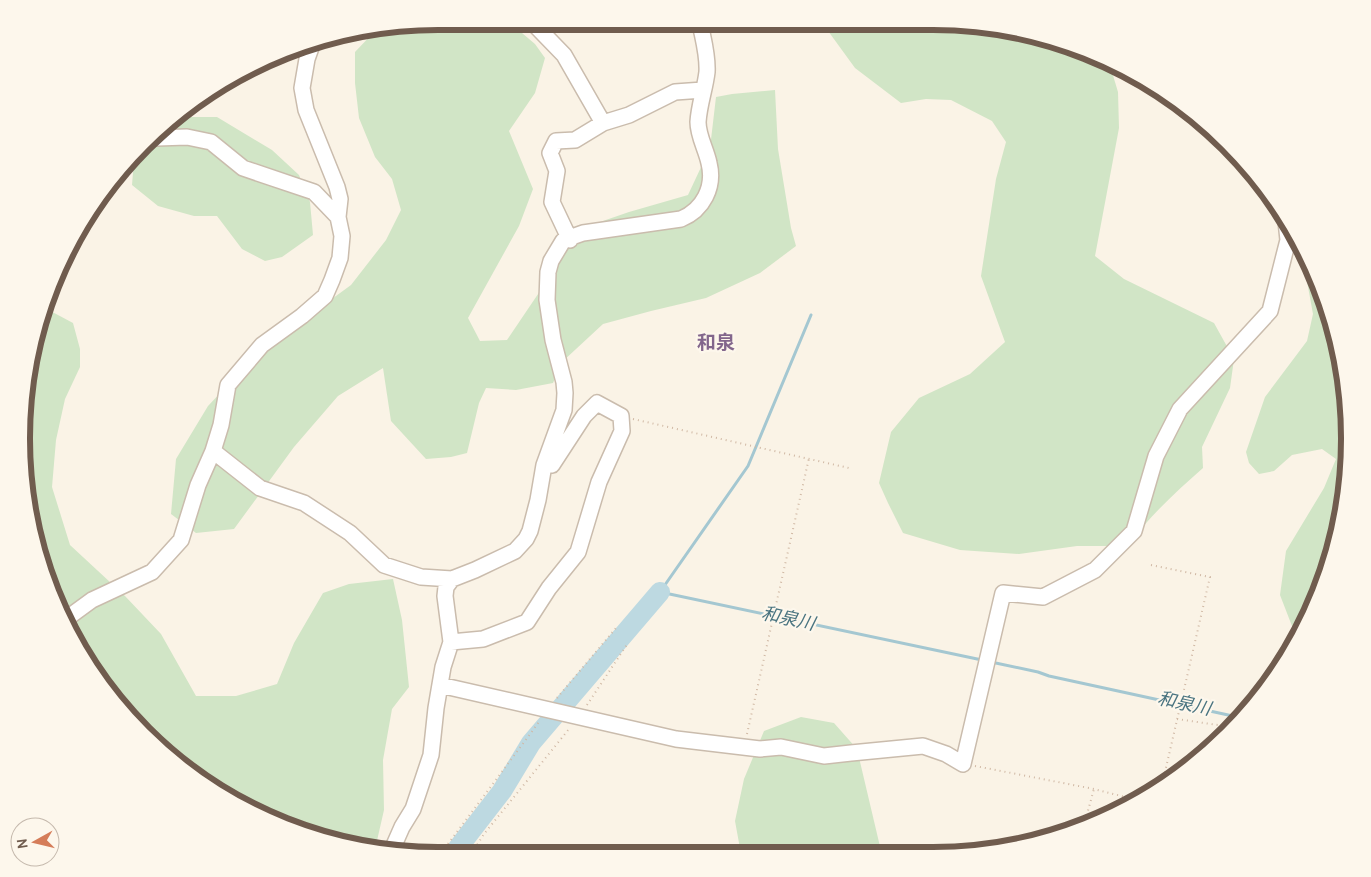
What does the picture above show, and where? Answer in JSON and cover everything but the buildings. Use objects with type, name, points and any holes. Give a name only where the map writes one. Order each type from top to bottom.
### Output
[{"type":"street","points":[[540,30],[564,55],[603,123]]},
{"type":"street","points":[[213,451],[260,488],[304,503],[350,533],[384,565],[421,577],[452,579],[515,551],[526,539],[530,531],[544,465],[564,410],[566,393],[553,340],[547,294],[548,272],[551,261],[563,241],[584,233],[681,219],[690,215],[704,201],[708,192],[711,174],[710,163],[698,125],[707,72],[707,54],[702,30]]},
{"type":"street","points":[[70,616],[92,600],[152,572],[181,540],[198,485],[213,451],[221,425],[228,385],[262,345],[302,316],[324,296],[332,280],[340,258],[342,236],[338,217],[340,199],[306,110],[302,88],[310,51]]},
{"type":"street","points":[[569,239],[552,202],[557,171],[550,153],[556,141],[576,140],[603,123],[629,115],[676,92],[703,90]]},
{"type":"street","points":[[162,138],[187,136],[211,142],[243,168],[314,192],[338,217]]},
{"type":"street","points":[[440,685],[676,739],[760,749],[781,747],[824,756],[923,746],[946,754],[963,764],[1003,593],[1043,597],[1095,570],[1134,531],[1156,456],[1180,409],[1270,311],[1288,237]]},
{"type":"street","points":[[451,642],[483,639],[527,622],[578,552],[599,482],[622,431],[621,416],[597,403],[584,416],[552,465]]},
{"type":"street","points":[[394,845],[413,809],[431,755],[443,667],[451,642],[445,596],[446,587],[452,579]]},
{"type":"path","points":[[621,416],[849,468]]},
{"type":"path","points":[[744,747],[809,458]]},
{"type":"path","points":[[1151,565],[1210,577],[1164,774]]},
{"type":"path","points":[[446,847],[547,710],[616,628]]},
{"type":"path","points":[[476,847],[484,834],[578,718],[628,643]]},
{"type":"path","points":[[1177,719],[1222,726]]},
{"type":"path","points":[[963,764],[1094,789],[1127,797]]},
{"type":"path","points":[[1086,817],[1094,789]]},
{"type":"green space","points":[[438,30],[518,30],[535,44],[545,58],[535,93],[509,131],[533,189],[519,226],[468,318],[480,341],[507,340],[559,263],[574,231],[629,212],[688,195],[710,148],[716,97],[775,90],[778,149],[791,228],[796,246],[760,273],[706,298],[603,324],[562,362],[553,383],[516,390],[486,388],[479,403],[467,453],[451,457],[426,459],[391,421],[383,368],[338,396],[294,447],[234,529],[196,533],[171,514],[176,459],[208,406],[258,353],[351,285],[386,240],[401,210],[392,179],[375,157],[359,118],[355,83],[355,52],[370,36],[385,33]]},
{"type":"green space","points":[[827,30],[932,30],[986,33],[1038,44],[1089,61],[1112,71],[1118,92],[1119,128],[1095,256],[1124,279],[1214,323],[1234,359],[1230,388],[1202,447],[1203,468],[1154,514],[1128,546],[1077,546],[1019,554],[960,550],[903,533],[879,483],[891,432],[919,398],[970,374],[1005,342],[981,276],[996,179],[1006,142],[992,121],[951,100],[926,99],[901,103],[855,68]]},
{"type":"green space","points":[[186,117],[217,117],[272,150],[299,175],[310,202],[313,235],[282,257],[265,261],[242,249],[217,216],[194,216],[158,206],[132,185],[133,167],[169,131]]},
{"type":"green space","points":[[1305,272],[1319,307],[1333,359],[1338,385],[1341,438],[1338,492],[1327,544],[1310,595],[1293,629],[1280,595],[1286,551],[1324,488],[1336,459],[1322,449],[1292,455],[1274,471],[1259,474],[1249,463],[1246,452],[1265,397],[1307,341],[1313,314]]},
{"type":"green space","points":[[51,311],[73,323],[80,349],[80,367],[65,399],[56,440],[52,487],[70,545],[125,596],[161,634],[196,696],[236,696],[277,684],[294,643],[323,593],[349,584],[393,579],[402,620],[409,687],[392,709],[383,760],[384,810],[377,842],[307,825],[258,805],[212,778],[169,746],[131,708],[99,665],[85,643],[61,595],[44,544],[33,492],[30,438],[33,385]]},
{"type":"green space","points":[[801,717],[834,723],[857,749],[880,847],[740,847],[735,821],[744,779],[764,731]]},
{"type":"waterway","name":"和泉川","points":[[811,315],[748,466],[660,592],[982,660]]},
{"type":"waterway","name":"和泉川","points":[[459,847],[502,791],[531,743],[660,592]]},
{"type":"waterway","name":"和泉川","points":[[991,662],[1232,716]]},
{"type":"district","name":"和泉","points":[[716,344]]}]
